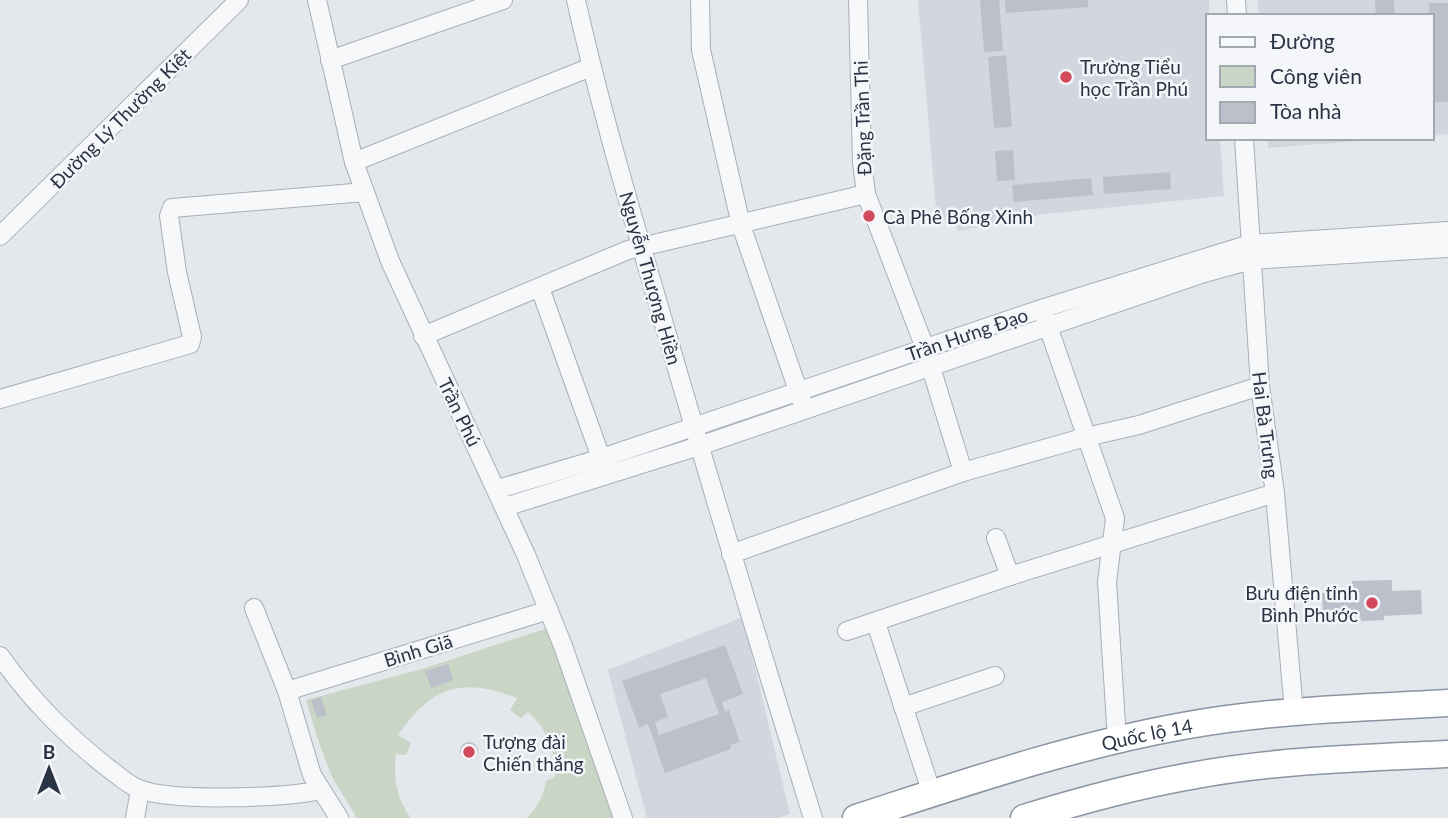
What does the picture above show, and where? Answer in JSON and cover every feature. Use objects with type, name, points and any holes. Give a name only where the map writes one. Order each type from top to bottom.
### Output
[{"type":"highway","name":"Quốc lộ 14","points":[[856,818],[1077,749],[1185,725],[1294,712],[1448,703]]},
{"type":"highway","points":[[1024,818],[1090,798],[1193,775],[1299,762],[1448,754]]},
{"type":"street","name":"Đường Lý Thường Kiệt","points":[[0,236],[239,0]]},
{"type":"street","name":"Trần Phú","points":[[317,0],[354,162],[394,270],[498,489],[549,610],[623,818]]},
{"type":"street","points":[[330,61],[503,0]]},
{"type":"street","name":"Nguyễn Thượng Hiền","points":[[576,0],[641,246],[731,554],[813,818]]},
{"type":"street","points":[[700,0],[701,50],[741,225],[804,408]]},
{"type":"street","name":"Đặng Trần Thi","points":[[859,0],[862,162],[866,194],[925,348],[963,472]]},
{"type":"street","points":[[354,162],[592,67]]},
{"type":"street","name":"Hai Bà Trưng","points":[[1244,140],[1260,386],[1275,493],[1294,712]]},
{"type":"street","points":[[0,399],[190,344],[192,337],[177,272],[169,216],[172,208],[365,192]]},
{"type":"street","points":[[423,335],[619,253],[866,194]]},
{"type":"street","points":[[505,507],[604,466],[699,446],[804,408],[931,367],[1045,317],[1204,273],[1250,252],[1448,231]]},
{"type":"street","points":[[1250,252],[1448,248]]},
{"type":"street","points":[[540,288],[604,466]]},
{"type":"street","points":[[1045,317],[1115,518],[1107,582],[1116,740]]},
{"type":"street","name":"Trần Hưng Đạo","points":[[498,489],[604,466],[694,428],[925,348],[1045,317]]},
{"type":"street","points":[[731,554],[963,472],[1139,425],[1260,386]]},
{"type":"street","points":[[847,631],[1111,543],[1275,493]]},
{"type":"street","points":[[996,538],[1010,576]]},
{"type":"street","points":[[254,608],[287,691],[312,775],[339,818]]},
{"type":"street","name":"Bình Giã","points":[[287,691],[549,610]]},
{"type":"street","points":[[876,623],[932,794]]},
{"type":"street","points":[[0,656],[29,696],[71,739],[140,790],[180,796],[250,796],[304,794],[321,790]]},
{"type":"street","points":[[903,707],[995,676]]},
{"type":"street","points":[[135,818],[140,790]]},
{"type":"shaded area","name":"Trường Tiểu học Trần Phú","points":[[918,0],[1209,0],[1209,14],[1206,14],[1206,140],[1220,140],[1224,196],[1044,214],[958,231],[953,218],[937,221]]},
{"type":"shaded area","points":[[1258,0],[1448,0],[1448,134],[1434,136],[1434,14],[1259,14]]},
{"type":"shaded area","points":[[1267,140],[1372,140],[1268,148]]},
{"type":"shaded area","points":[[743,617],[790,814],[778,818],[647,818],[608,670]]},
{"type":"green space","points":[[551,627],[616,818],[527,818],[540,801],[546,781],[555,777],[552,750],[545,733],[528,712],[521,718],[510,710],[517,698],[480,688],[464,688],[436,696],[411,718],[398,735],[411,743],[406,755],[396,754],[395,771],[399,795],[411,818],[357,818],[332,777],[306,700],[422,669]]},
{"type":"building","points":[[980,0],[999,0],[1003,51],[984,52]]},
{"type":"building","points":[[1005,0],[1088,0],[1088,7],[1006,13]]},
{"type":"building","points":[[1375,0],[1394,0],[1395,14],[1376,14]]},
{"type":"building","points":[[1429,3],[1448,3],[1448,102],[1434,102],[1434,14],[1429,14]]},
{"type":"building","points":[[1006,55],[1012,127],[994,128],[988,57]]},
{"type":"building","points":[[1013,150],[1015,180],[997,181],[995,151]]},
{"type":"building","points":[[1170,172],[1171,189],[1104,194],[1103,177]]},
{"type":"building","points":[[1091,178],[1093,195],[1014,202],[1012,185]]},
{"type":"building","name":"Bưu điện tỉnh Bình Phước","points":[[1392,580],[1392,591],[1421,590],[1422,614],[1384,616],[1384,620],[1361,621],[1360,615],[1323,616],[1322,593],[1353,592],[1352,581]]},
{"type":"building","points":[[725,645],[743,694],[722,702],[725,712],[729,710],[740,742],[730,745],[731,749],[665,773],[648,724],[639,728],[622,681]],"holes":[[[706,678],[719,714],[659,735],[655,722],[668,717],[660,694]]]},
{"type":"building","points":[[448,664],[453,680],[431,688],[425,671]]},
{"type":"building","points":[[321,697],[327,715],[317,718],[311,700]]},
{"type":"building","name":"Tượng đài Chiến thắng","points":[[469,742],[475,745],[478,751],[475,757],[469,760],[463,757],[460,751],[463,745]]},
{"type":"place","name":"Trường Tiểu học Trần Phú","points":[[1066,77]]},
{"type":"place","name":"Cà Phê Bống Xinh","points":[[869,216]]},
{"type":"place","name":"Bưu điện tỉnh Bình Phước","points":[[1372,603]]},
{"type":"place","name":"Tượng đài Chiến thắng","points":[[469,752]]}]
